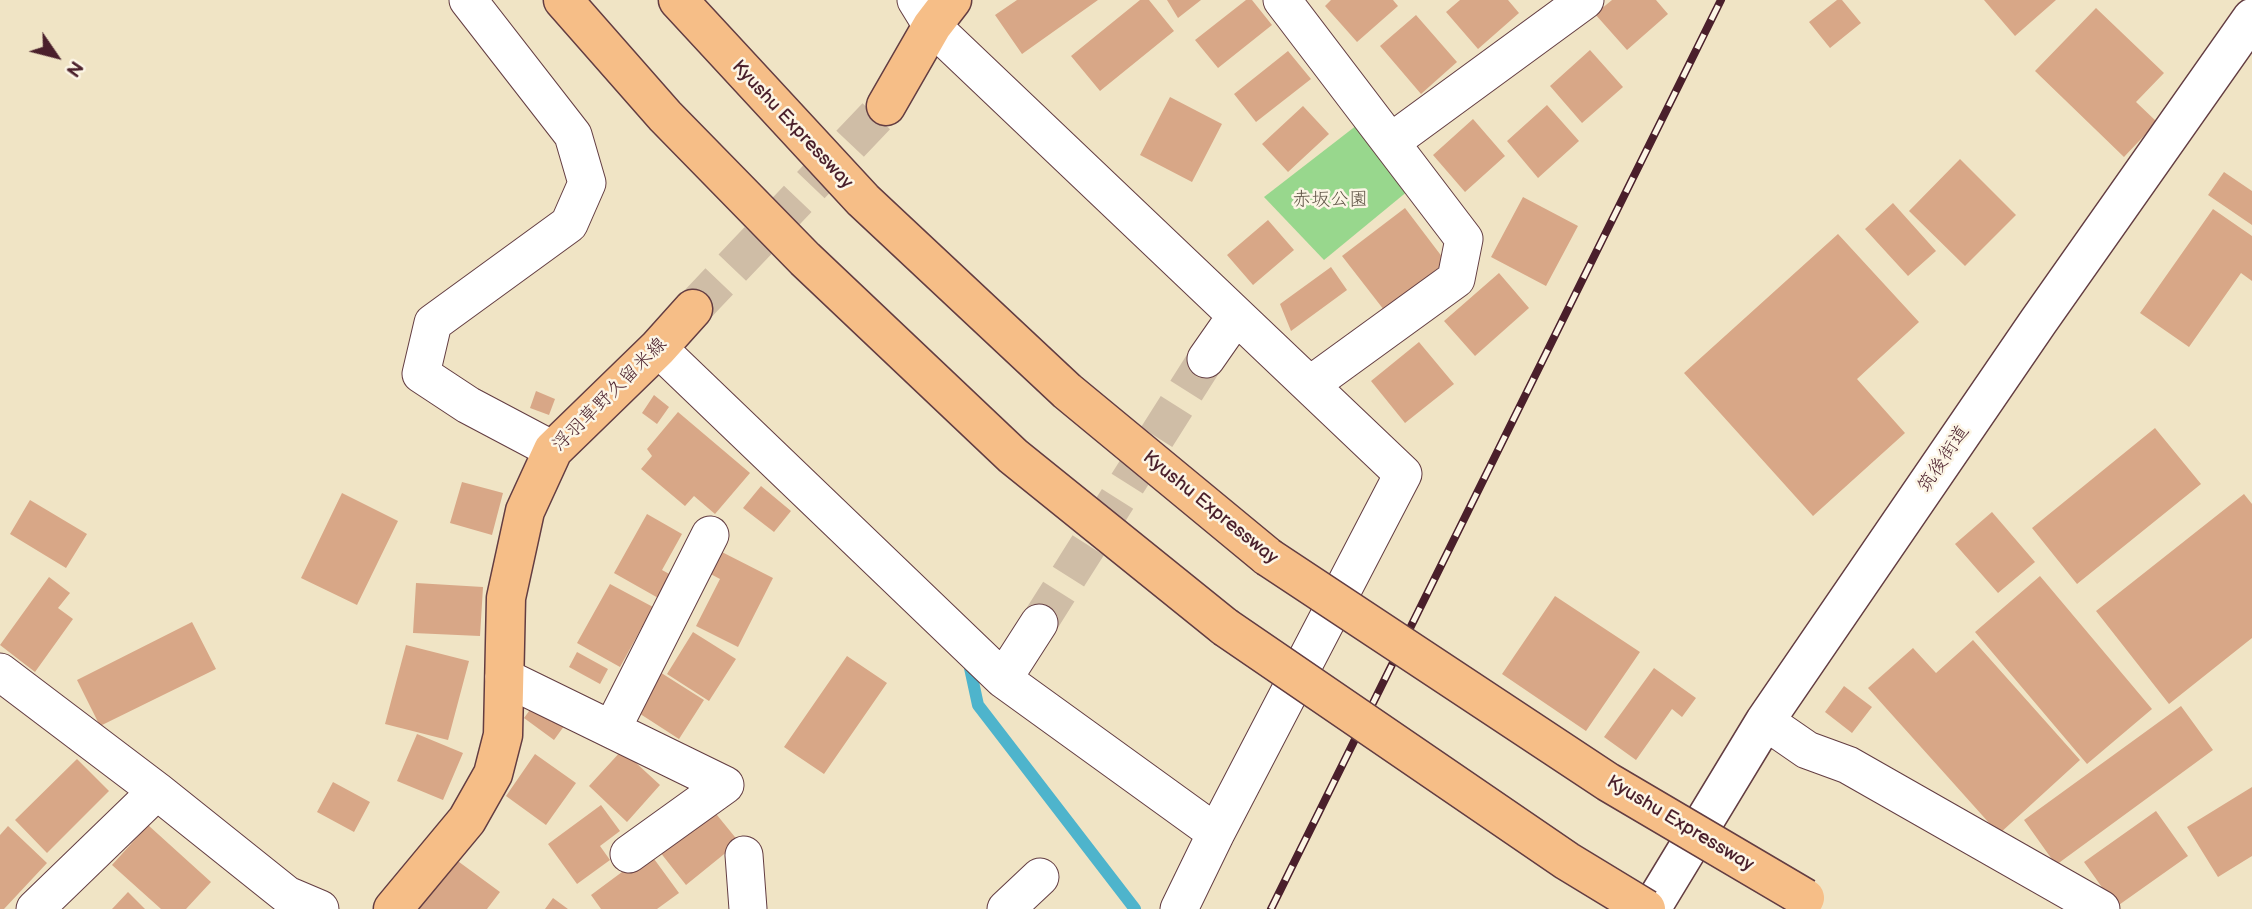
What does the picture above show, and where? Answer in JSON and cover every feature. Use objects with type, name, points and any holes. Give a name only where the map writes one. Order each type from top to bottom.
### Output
[{"type":"main road","points":[[563,0],[665,116],[805,260],[1013,456],[1225,626],[1567,861],[1649,909]]},
{"type":"main road","name":"Kyushu Expressway","points":[[678,0],[731,61],[863,200],[1067,391],[1268,557],[1608,782],[1816,903]]},
{"type":"main road","points":[[886,106],[933,9]]},
{"type":"main road","name":"浮羽草野久留米線","points":[[393,909],[467,820],[493,774],[503,735],[506,598],[525,512],[553,450],[658,348],[693,309]]},
{"type":"street","points":[[468,0],[573,135],[587,183],[569,224],[433,323],[421,374],[468,405],[553,450]]},
{"type":"street","points":[[1391,142],[1585,0]]},
{"type":"street","points":[[1286,1],[1464,239],[1456,279],[1310,385]]},
{"type":"street","points":[[933,9],[1236,316],[1403,474],[1216,833],[1180,909]]},
{"type":"street","name":"筑後街道","points":[[1649,909],[1765,721],[2038,322],[2252,18]]},
{"type":"street","points":[[1206,359],[1236,316]]},
{"type":"street","points":[[658,348],[1003,679],[1216,833]]},
{"type":"street","points":[[611,729],[710,535]]},
{"type":"street","points":[[1003,679],[1039,623]]},
{"type":"street","points":[[0,672],[157,791],[287,895],[320,909]]},
{"type":"street","points":[[504,677],[725,785],[629,854]]},
{"type":"street","points":[[1765,721],[1807,750],[1848,765],[2101,909]]},
{"type":"street","points":[[35,909],[157,791]]},
{"type":"street","points":[[744,855],[748,909]]},
{"type":"street","points":[[1006,909],[1040,877]]},
{"type":"green space","name":"赤坂公園","points":[[1370,115],[1420,181],[1324,260],[1264,197]]},
{"type":"building","points":[[1017,0],[1098,0],[1022,54],[995,15]]},
{"type":"building","points":[[1140,0],[1149,0],[1174,31],[1100,91],[1071,56]]},
{"type":"building","points":[[1167,0],[1201,0],[1178,18]]},
{"type":"building","points":[[1246,0],[1252,0],[1272,25],[1218,68],[1195,40]]},
{"type":"building","points":[[1331,0],[1393,0],[1398,6],[1357,42],[1325,6]]},
{"type":"building","points":[[1460,0],[1508,0],[1519,13],[1478,49],[1446,12]]},
{"type":"building","points":[[1612,0],[1656,0],[1668,14],[1627,50],[1595,14]]},
{"type":"building","points":[[1837,0],[1842,0],[1861,23],[1830,48],[1809,22]]},
{"type":"building","points":[[1984,0],[2056,0],[2015,36]]},
{"type":"building","points":[[2096,8],[2164,73],[2136,102],[2157,122],[2124,157],[2035,71]]},
{"type":"building","points":[[1416,15],[1457,62],[1421,94],[1380,46]]},
{"type":"building","points":[[1590,50],[1623,87],[1582,123],[1550,86]]},
{"type":"building","points":[[1288,51],[1311,79],[1256,122],[1234,94]]},
{"type":"building","points":[[1170,97],[1222,124],[1192,182],[1140,155]]},
{"type":"building","points":[[1547,105],[1579,141],[1538,178],[1507,141]]},
{"type":"building","points":[[1303,106],[1329,134],[1288,172],[1262,144]]},
{"type":"building","points":[[1473,119],[1505,156],[1465,192],[1433,155]]},
{"type":"building","points":[[1960,159],[2016,215],[1965,266],[1909,211]]},
{"type":"building","points":[[2224,172],[2252,191],[2252,225],[2208,195]]},
{"type":"building","points":[[1523,197],[1578,226],[1546,286],[1491,257]]},
{"type":"building","points":[[1893,203],[1936,251],[1908,276],[1865,229]]},
{"type":"building","points":[[1405,208],[1446,262],[1384,310],[1342,256]]},
{"type":"building","points":[[2213,209],[2252,236],[2252,281],[2241,273],[2189,347],[2140,313]]},
{"type":"building","points":[[1268,220],[1294,250],[1253,285],[1227,255]]},
{"type":"building","points":[[1838,234],[1919,322],[1857,379],[1905,433],[1813,516],[1684,373]]},
{"type":"building","points":[[1331,267],[1347,290],[1291,331],[1280,304]]},
{"type":"building","points":[[1499,273],[1529,308],[1475,356],[1444,321]]},
{"type":"building","points":[[1419,342],[1454,384],[1405,423],[1371,381]]},
{"type":"building","points":[[536,391],[555,399],[549,415],[530,408]]},
{"type":"building","points":[[654,395],[669,407],[657,424],[642,413]]},
{"type":"building","points":[[678,412],[750,473],[715,514],[694,496],[685,506],[641,469],[652,456],[647,449]]},
{"type":"building","points":[[2155,428],[2201,484],[2077,584],[2032,528]]},
{"type":"building","points":[[462,482],[503,493],[492,535],[450,523]]},
{"type":"building","points":[[761,486],[791,511],[774,532],[743,508]]},
{"type":"building","points":[[342,493],[398,521],[357,605],[301,578]]},
{"type":"building","points":[[2244,494],[2252,504],[2252,638],[2169,704],[2096,611]]},
{"type":"building","points":[[30,500],[87,534],[66,568],[10,534]]},
{"type":"building","points":[[1992,512],[2035,562],[1998,593],[1955,544]]},
{"type":"building","points":[[647,514],[682,534],[662,570],[673,576],[660,599],[614,573]]},
{"type":"building","points":[[716,549],[773,578],[738,647],[696,626],[720,579],[705,571]]},
{"type":"building","points":[[2040,576],[2152,709],[2087,764],[1975,632]]},
{"type":"building","points":[[49,577],[70,593],[58,608],[73,619],[35,672],[0,645]]},
{"type":"building","points":[[416,583],[483,587],[480,636],[413,633]]},
{"type":"building","points":[[610,584],[653,607],[620,667],[577,643]]},
{"type":"building","points":[[1555,596],[1640,652],[1586,731],[1502,674]]},
{"type":"building","points":[[192,622],[216,669],[100,726],[77,680]]},
{"type":"building","points":[[693,632],[736,659],[709,701],[667,674]]},
{"type":"building","points":[[1973,640],[2080,760],[1999,834],[1868,688],[1913,648],[1936,673]]},
{"type":"building","points":[[406,645],[469,661],[448,740],[385,724]]},
{"type":"building","points":[[577,652],[608,669],[600,684],[569,667]]},
{"type":"building","points":[[847,656],[887,683],[824,774],[784,747]]},
{"type":"building","points":[[1654,668],[1696,698],[1682,717],[1672,709],[1636,760],[1604,737]]},
{"type":"building","points":[[655,669],[704,700],[679,739],[631,708]]},
{"type":"building","points":[[1844,686],[1872,707],[1852,733],[1825,712]]},
{"type":"building","points":[[537,700],[567,722],[554,740],[524,718]]},
{"type":"building","points":[[2181,706],[2213,750],[2056,865],[2024,820]]},
{"type":"building","points":[[417,734],[463,753],[443,800],[397,781]]},
{"type":"building","points":[[622,750],[660,785],[627,822],[589,786]]},
{"type":"building","points":[[535,754],[576,783],[546,825],[506,796]]},
{"type":"building","points":[[77,759],[109,791],[47,853],[15,820]]},
{"type":"building","points":[[333,782],[370,802],[354,832],[317,812]]},
{"type":"building","points":[[2252,787],[2252,856],[2218,877],[2187,827]]},
{"type":"building","points":[[708,804],[739,842],[686,885],[656,847]]},
{"type":"building","points":[[601,805],[620,831],[600,846],[610,860],[577,884],[548,844]]},
{"type":"building","points":[[2156,811],[2188,856],[2116,907],[2084,862]]},
{"type":"building","points":[[148,825],[211,882],[186,909],[161,909],[112,865]]},
{"type":"building","points":[[8,826],[47,863],[4,909],[0,909],[0,835]]},
{"type":"building","points":[[649,852],[679,893],[657,909],[601,909],[591,895]]},
{"type":"building","points":[[455,859],[500,892],[487,909],[418,909]]},
{"type":"building","points":[[128,892],[145,909],[112,909]]},
{"type":"building","points":[[553,898],[568,909],[545,909]]},
{"type":"waterway","points":[[970,668],[978,705],[1135,909]]},
{"type":"tunnel","points":[[693,309],[886,106]]},
{"type":"tunnel","points":[[1039,623],[1206,359]]},
{"type":"railway","points":[[1271,909],[1721,0]]}]
